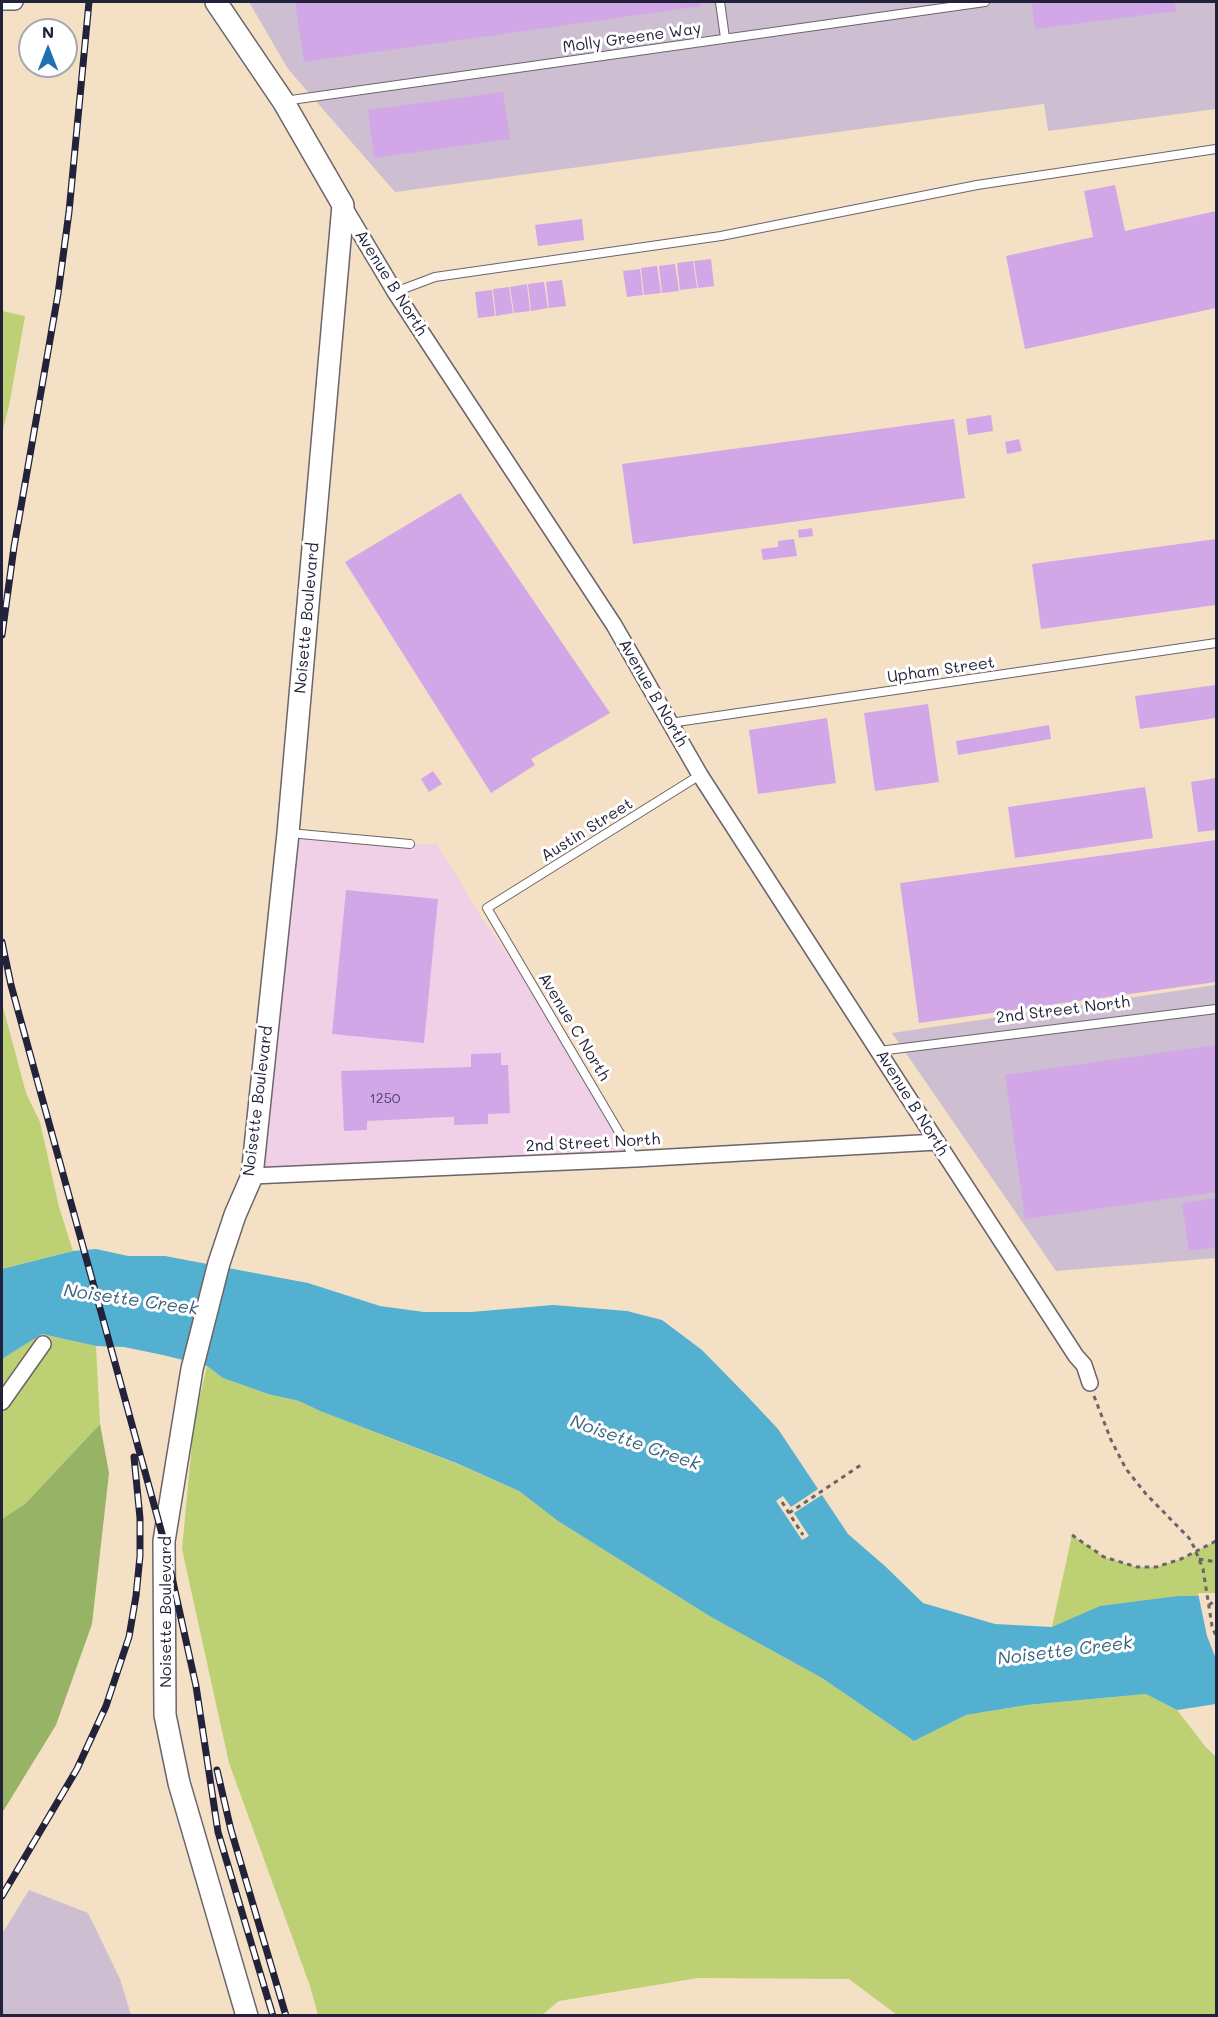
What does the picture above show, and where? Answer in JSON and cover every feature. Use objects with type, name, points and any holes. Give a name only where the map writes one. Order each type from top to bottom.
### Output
[{"type":"street","points":[[2,3],[15,2]]},
{"type":"street","name":"Avenue B North","points":[[216,2],[283,101],[395,292],[614,625],[700,775],[1070,1347],[1084,1365],[1090,1383]]},
{"type":"street","name":"Noisette Boulevard","points":[[246,2016],[179,1783],[165,1715],[164,1541],[192,1369],[219,1263],[235,1215],[252,1176],[288,833],[343,205]]},
{"type":"street","name":"2nd Street North","points":[[252,1176],[635,1159],[937,1142]]},
{"type":"street","points":[[2,1402],[43,1344]]},
{"type":"lane","points":[[720,2],[725,38]]},
{"type":"lane","name":"Molly Greene Way","points":[[283,101],[985,2]]},
{"type":"lane","points":[[395,292],[435,277],[721,236],[977,185],[1216,149]]},
{"type":"lane","name":"Upham Street","points":[[670,723],[1216,643]]},
{"type":"lane","name":"Austin Street","points":[[487,908],[700,775]]},
{"type":"lane","points":[[288,833],[410,844]]},
{"type":"lane","name":"Avenue C North","points":[[487,908],[635,1159]]},
{"type":"lane","name":"2nd Street North","points":[[879,1051],[1216,1009]]},
{"type":"path","points":[[1090,1383],[1111,1440],[1126,1469],[1146,1494],[1189,1538],[1203,1569],[1212,1626],[1216,1636]]},
{"type":"path","points":[[789,1513],[864,1463]]},
{"type":"path","points":[[782,1502],[803,1535]]},
{"type":"path","points":[[1072,1535],[1104,1557],[1137,1567],[1155,1567],[1181,1558],[1216,1541]]},
{"type":"path","points":[[1199,1559],[1216,1562]]},
{"type":"path","points":[[1209,1605],[1216,1600]]},
{"type":"shaded area","points":[[249,2],[1216,2],[1216,109],[1048,131],[1044,104],[395,192],[288,69]]},
{"type":"shaded area","points":[[288,833],[409,844],[437,844],[483,920],[555,1020],[635,1159],[252,1176]]},
{"type":"shaded area","points":[[1216,985],[1216,1258],[1056,1271],[892,1033]]},
{"type":"shaded area","points":[[29,1890],[88,1913],[120,1979],[131,2015],[2,2015],[2,1934]]},
{"type":"green space","points":[[2,311],[25,316],[2,433]]},
{"type":"green space","points":[[2,1003],[26,1093],[40,1122],[59,1207],[73,1251],[2,1269]]},
{"type":"green space","points":[[42,1334],[96,1346],[100,1424],[25,1504],[2,1519],[2,1359]]},
{"type":"green space","points":[[207,1366],[223,1378],[268,1394],[299,1401],[519,1491],[558,1521],[711,1617],[822,1678],[914,1741],[966,1715],[1027,1705],[1146,1694],[1177,1710],[1216,1757],[1216,2015],[897,2015],[849,1979],[698,1978],[559,2001],[542,2015],[318,2015],[310,1986],[229,1763],[182,1549],[194,1422]]},
{"type":"green space","points":[[100,1424],[109,1473],[92,1624],[56,1725],[2,1813],[2,1519],[25,1504]]},
{"type":"green space","points":[[1072,1535],[1104,1557],[1137,1567],[1156,1567],[1181,1559],[1216,1541],[1216,1596],[1052,1627]]},
{"type":"water","name":"Noisette Creek","points":[[96,1249],[128,1256],[165,1256],[308,1283],[380,1306],[424,1312],[471,1312],[553,1305],[627,1311],[662,1320],[702,1350],[778,1429],[848,1534],[923,1603],[995,1624],[1052,1627],[1100,1606],[1178,1596],[1216,1596],[1216,1704],[1177,1710],[1146,1694],[1027,1705],[966,1715],[914,1741],[822,1678],[711,1617],[558,1521],[519,1491],[456,1463],[299,1401],[268,1394],[223,1378],[207,1366],[163,1355],[124,1347],[96,1346],[42,1334],[2,1359],[2,1269],[73,1251]]},
{"type":"pier","points":[[821,1487],[825,1493],[794,1513],[809,1536],[802,1540],[776,1501],[783,1496],[791,1507]]},
{"type":"pier","points":[[1198,1593],[1216,1593],[1216,1659],[1207,1636]]},
{"type":"building","points":[[295,2],[700,2],[701,6],[304,62]]},
{"type":"building","points":[[1175,2],[1176,11],[1035,29],[1032,4]]},
{"type":"building","points":[[503,92],[510,139],[374,158],[368,110]]},
{"type":"building","points":[[1115,185],[1125,231],[1216,211],[1216,308],[1025,349],[1006,256],[1093,237],[1084,191]]},
{"type":"building","points":[[582,219],[584,240],[538,246],[535,225]]},
{"type":"building","points":[[711,259],[714,286],[698,288],[694,261]]},
{"type":"building","points":[[693,261],[697,288],[680,290],[677,263]]},
{"type":"building","points":[[675,264],[679,291],[662,293],[659,266]]},
{"type":"building","points":[[657,266],[661,293],[644,295],[641,268]]},
{"type":"building","points":[[640,269],[643,295],[627,297],[623,271]]},
{"type":"building","points":[[562,280],[566,306],[549,308],[546,282]]},
{"type":"building","points":[[544,282],[548,308],[531,311],[528,284]]},
{"type":"building","points":[[527,284],[530,311],[514,313],[510,287]]},
{"type":"building","points":[[509,287],[513,313],[496,316],[493,289]]},
{"type":"building","points":[[492,290],[495,316],[478,318],[475,292]]},
{"type":"building","points":[[991,415],[993,431],[968,435],[966,419]]},
{"type":"building","points":[[954,419],[965,498],[633,544],[622,464]]},
{"type":"building","points":[[1019,439],[1022,451],[1007,454],[1005,442]]},
{"type":"building","points":[[460,493],[610,713],[531,759],[535,765],[491,793],[345,562]]},
{"type":"building","points":[[812,528],[813,536],[799,538],[798,530]]},
{"type":"building","points":[[794,539],[797,556],[763,560],[761,549],[778,547],[778,541]]},
{"type":"building","points":[[1216,539],[1216,605],[1041,629],[1032,564]]},
{"type":"building","points":[[1216,685],[1216,718],[1140,729],[1135,696]]},
{"type":"building","points":[[928,704],[939,782],[875,791],[864,713]]},
{"type":"building","points":[[827,718],[836,783],[758,794],[749,730]]},
{"type":"building","points":[[1049,725],[1051,739],[958,755],[956,741]]},
{"type":"building","points":[[433,771],[442,784],[429,792],[421,779]]},
{"type":"building","points":[[1216,778],[1216,830],[1198,832],[1191,782]]},
{"type":"building","points":[[1145,787],[1153,838],[1015,858],[1008,807]]},
{"type":"building","points":[[1216,840],[1216,982],[919,1023],[900,883]]},
{"type":"building","points":[[346,890],[438,899],[424,1043],[332,1034]]},
{"type":"building","points":[[1216,1045],[1216,1192],[1025,1219],[1005,1075]]},
{"type":"building","points":[[501,1053],[501,1065],[508,1065],[510,1113],[488,1114],[488,1124],[454,1125],[454,1117],[448,1117],[367,1121],[367,1130],[344,1131],[341,1071],[471,1067],[471,1054]]},
{"type":"building","points":[[1216,1198],[1216,1247],[1189,1251],[1182,1203]]},
{"type":"railway","points":[[2,635],[14,547],[58,294],[69,212],[89,2]]},
{"type":"railway","points":[[2,942],[11,985],[164,1541],[196,1686],[218,1832],[273,2016]]},
{"type":"railway","points":[[2,1896],[77,1769],[106,1706],[129,1637],[140,1556],[140,1518],[134,1457]]},
{"type":"railway","points":[[217,1770],[231,1830],[286,2016]]}]
